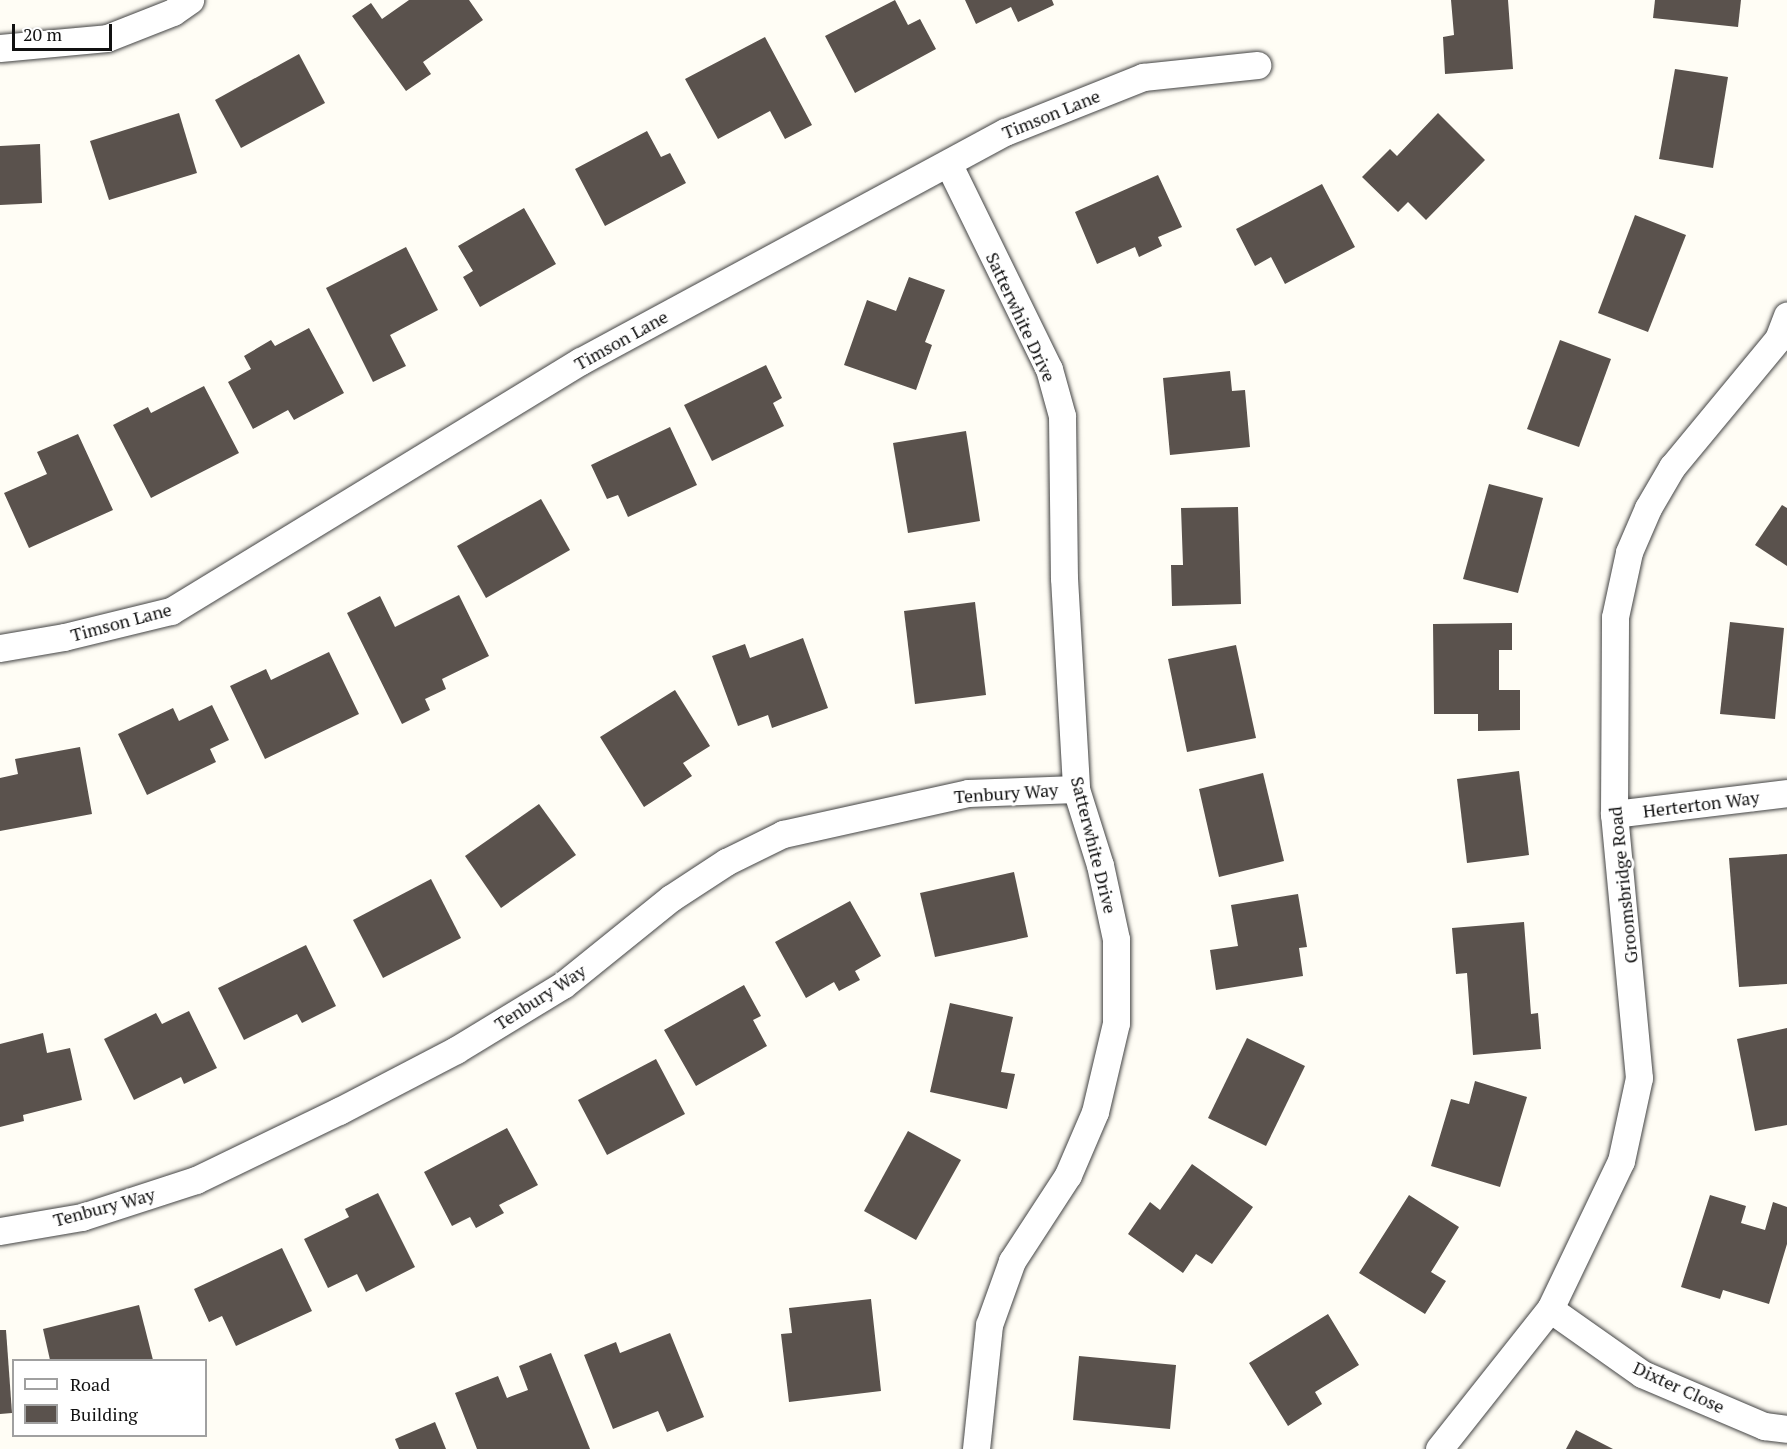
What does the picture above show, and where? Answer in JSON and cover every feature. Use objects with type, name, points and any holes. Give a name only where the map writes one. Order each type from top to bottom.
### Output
[{"type":"street","points":[[0,48],[107,38],[173,12],[190,0]]},
{"type":"street","name":"Timson Lane","points":[[0,648],[64,637],[171,611],[581,361],[949,165],[1005,132],[1143,77],[1257,65]]},
{"type":"street","name":"Satterwhite Drive","points":[[949,165],[1049,369],[1062,416],[1064,578],[1076,789],[1100,865],[1116,939],[1116,1023],[1091,1123],[1068,1175],[1012,1261],[989,1325],[976,1449]]},
{"type":"street","name":"Groomsbridge Road","points":[[1439,1449],[1550,1309],[1621,1161],[1639,1078],[1614,814],[1615,616],[1629,552],[1648,508],[1672,467],[1778,339],[1787,316]]},
{"type":"street","name":"Tenbury Way","points":[[0,1231],[82,1217],[196,1180],[339,1111],[456,1050],[563,986],[671,898],[726,862],[783,834],[968,793],[1076,789]]},
{"type":"street","name":"Herterton Way","points":[[1614,814],[1787,793]]},
{"type":"street","name":"Dixter Close","points":[[1550,1309],[1642,1374],[1764,1426],[1787,1429]]},
{"type":"building","points":[[409,0],[469,0],[483,20],[423,62],[431,74],[406,91],[352,16],[371,3],[382,19]]},
{"type":"building","points":[[895,0],[908,25],[920,19],[936,49],[855,93],[825,36]]},
{"type":"building","points":[[965,0],[1052,0],[1054,5],[1018,22],[1011,7],[976,24]]},
{"type":"building","points":[[1451,0],[1508,0],[1513,69],[1445,74],[1443,37],[1454,35]]},
{"type":"building","points":[[1655,0],[1741,0],[1738,27],[1653,18]]},
{"type":"building","points":[[765,37],[812,125],[785,139],[770,111],[718,139],[685,79]]},
{"type":"building","points":[[299,54],[325,103],[241,148],[215,100]]},
{"type":"building","points":[[1675,69],[1728,77],[1713,168],[1659,159]]},
{"type":"building","points":[[179,113],[197,173],[109,200],[90,141]]},
{"type":"building","points":[[1438,113],[1485,160],[1426,220],[1408,202],[1398,212],[1362,177],[1390,149],[1397,156]]},
{"type":"building","points":[[647,131],[661,157],[670,153],[686,183],[605,226],[575,169]]},
{"type":"building","points":[[40,144],[42,203],[0,205],[0,146]]},
{"type":"building","points":[[1158,175],[1182,227],[1158,237],[1162,246],[1139,257],[1135,247],[1097,264],[1075,212]]},
{"type":"building","points":[[1322,184],[1355,247],[1285,284],[1271,257],[1255,266],[1236,229]]},
{"type":"building","points":[[524,208],[556,264],[480,307],[463,277],[473,271],[458,246]]},
{"type":"building","points":[[1635,215],[1686,235],[1648,332],[1598,313]]},
{"type":"building","points":[[406,247],[438,310],[390,335],[406,366],[373,382],[326,288]]},
{"type":"building","points":[[909,277],[945,290],[925,342],[932,345],[916,390],[844,365],[867,300],[896,311]]},
{"type":"building","points":[[309,328],[344,393],[294,420],[288,410],[253,429],[228,382],[251,369],[244,356],[271,340],[275,346]]},
{"type":"building","points":[[1560,340],[1611,359],[1579,447],[1527,429]]},
{"type":"building","points":[[766,365],[782,398],[773,403],[784,426],[712,461],[684,405]]},
{"type":"building","points":[[1230,371],[1232,391],[1245,390],[1250,447],[1170,455],[1163,378]]},
{"type":"building","points":[[204,386],[239,453],[151,498],[113,425],[148,407],[151,413]]},
{"type":"building","points":[[670,427],[697,485],[628,517],[618,495],[607,499],[591,465]]},
{"type":"building","points":[[966,431],[980,521],[908,533],[893,443]]},
{"type":"building","points":[[78,434],[113,510],[29,548],[4,493],[47,474],[37,452]]},
{"type":"building","points":[[1489,484],[1543,498],[1518,593],[1463,579]]},
{"type":"building","points":[[541,499],[570,550],[486,598],[457,546]]},
{"type":"building","points":[[1782,505],[1787,508],[1787,566],[1755,545]]},
{"type":"building","points":[[1238,507],[1241,604],[1172,606],[1171,565],[1183,565],[1181,508]]},
{"type":"building","points":[[459,595],[489,656],[442,679],[446,689],[425,699],[430,710],[402,724],[347,613],[380,596],[395,627]]},
{"type":"building","points":[[975,602],[986,695],[915,704],[904,611]]},
{"type":"building","points":[[1730,622],[1784,628],[1775,719],[1720,714]]},
{"type":"building","points":[[1512,623],[1512,650],[1499,650],[1499,690],[1520,690],[1520,730],[1478,731],[1478,714],[1434,714],[1433,624]]},
{"type":"building","points":[[803,638],[828,708],[772,728],[768,715],[738,726],[712,656],[745,644],[750,658]]},
{"type":"building","points":[[1236,645],[1256,738],[1187,752],[1168,659]]},
{"type":"building","points":[[329,652],[359,714],[265,759],[230,686],[266,669],[271,680]]},
{"type":"building","points":[[675,690],[710,746],[683,763],[692,776],[644,807],[600,737]]},
{"type":"building","points":[[212,705],[229,740],[210,749],[216,762],[147,795],[118,734],[173,708],[179,721]]},
{"type":"building","points":[[80,747],[92,814],[0,831],[0,778],[18,774],[15,759]]},
{"type":"building","points":[[1519,771],[1529,855],[1467,863],[1457,779]]},
{"type":"building","points":[[1263,773],[1284,861],[1219,877],[1199,789]]},
{"type":"building","points":[[539,804],[576,855],[501,908],[465,856]]},
{"type":"building","points":[[1787,854],[1787,984],[1739,987],[1729,858]]},
{"type":"building","points":[[1014,872],[1028,937],[935,957],[920,893]]},
{"type":"building","points":[[431,879],[461,938],[383,978],[353,920]]},
{"type":"building","points":[[1298,894],[1307,947],[1299,948],[1303,976],[1216,990],[1210,950],[1238,946],[1231,905]]},
{"type":"building","points":[[850,901],[881,956],[855,971],[860,980],[839,991],[834,982],[806,998],[775,942]]},
{"type":"building","points":[[1524,922],[1531,1014],[1538,1013],[1541,1049],[1473,1055],[1467,973],[1456,974],[1452,928]]},
{"type":"building","points":[[306,945],[336,1006],[302,1023],[297,1014],[244,1040],[218,988]]},
{"type":"building","points":[[744,985],[761,1016],[753,1020],[767,1046],[696,1086],[664,1030]]},
{"type":"building","points":[[950,1003],[1013,1017],[1001,1072],[1015,1074],[1007,1109],[930,1092]]},
{"type":"building","points":[[189,1011],[217,1068],[184,1084],[181,1077],[134,1100],[104,1039],[156,1013],[162,1024]]},
{"type":"building","points":[[1787,1028],[1787,1125],[1755,1131],[1737,1039]]},
{"type":"building","points":[[43,1033],[47,1053],[70,1048],[82,1100],[23,1115],[24,1121],[0,1127],[0,1044]]},
{"type":"building","points":[[1247,1038],[1305,1066],[1266,1146],[1208,1118]]},
{"type":"building","points":[[656,1059],[685,1114],[607,1155],[578,1100]]},
{"type":"building","points":[[1475,1081],[1527,1097],[1500,1187],[1431,1166],[1451,1099],[1469,1104]]},
{"type":"building","points":[[507,1128],[538,1185],[499,1205],[504,1213],[476,1228],[470,1217],[452,1226],[424,1172]]},
{"type":"building","points":[[908,1131],[961,1160],[916,1240],[864,1211]]},
{"type":"building","points":[[1192,1164],[1253,1207],[1212,1264],[1196,1254],[1183,1273],[1128,1234],[1150,1202],[1160,1210]]},
{"type":"building","points":[[378,1193],[415,1267],[366,1292],[357,1274],[328,1288],[304,1239],[349,1217],[345,1209]]},
{"type":"building","points":[[1409,1195],[1459,1227],[1431,1272],[1446,1281],[1425,1314],[1359,1273]]},
{"type":"building","points":[[1710,1195],[1746,1206],[1741,1223],[1765,1230],[1773,1202],[1787,1207],[1787,1244],[1769,1304],[1723,1290],[1720,1299],[1681,1287]]},
{"type":"building","points":[[282,1248],[312,1311],[236,1346],[222,1316],[209,1322],[194,1289]]},
{"type":"building","points":[[871,1299],[881,1391],[789,1402],[781,1334],[792,1333],[789,1308]]},
{"type":"building","points":[[139,1305],[153,1359],[50,1359],[43,1329]]},
{"type":"building","points":[[1328,1314],[1359,1365],[1315,1392],[1322,1404],[1288,1426],[1249,1363]]},
{"type":"building","points":[[0,1330],[6,1330],[12,1413],[0,1414]]},
{"type":"building","points":[[670,1333],[704,1417],[667,1432],[658,1411],[613,1429],[584,1355],[616,1342],[620,1353]]},
{"type":"building","points":[[551,1353],[590,1449],[477,1449],[455,1393],[498,1376],[507,1398],[528,1390],[519,1366]]},
{"type":"building","points":[[1079,1356],[1176,1365],[1170,1429],[1073,1420]]},
{"type":"building","points":[[435,1422],[446,1449],[399,1449],[395,1439]]},
{"type":"building","points":[[1576,1430],[1613,1449],[1566,1449]]}]
